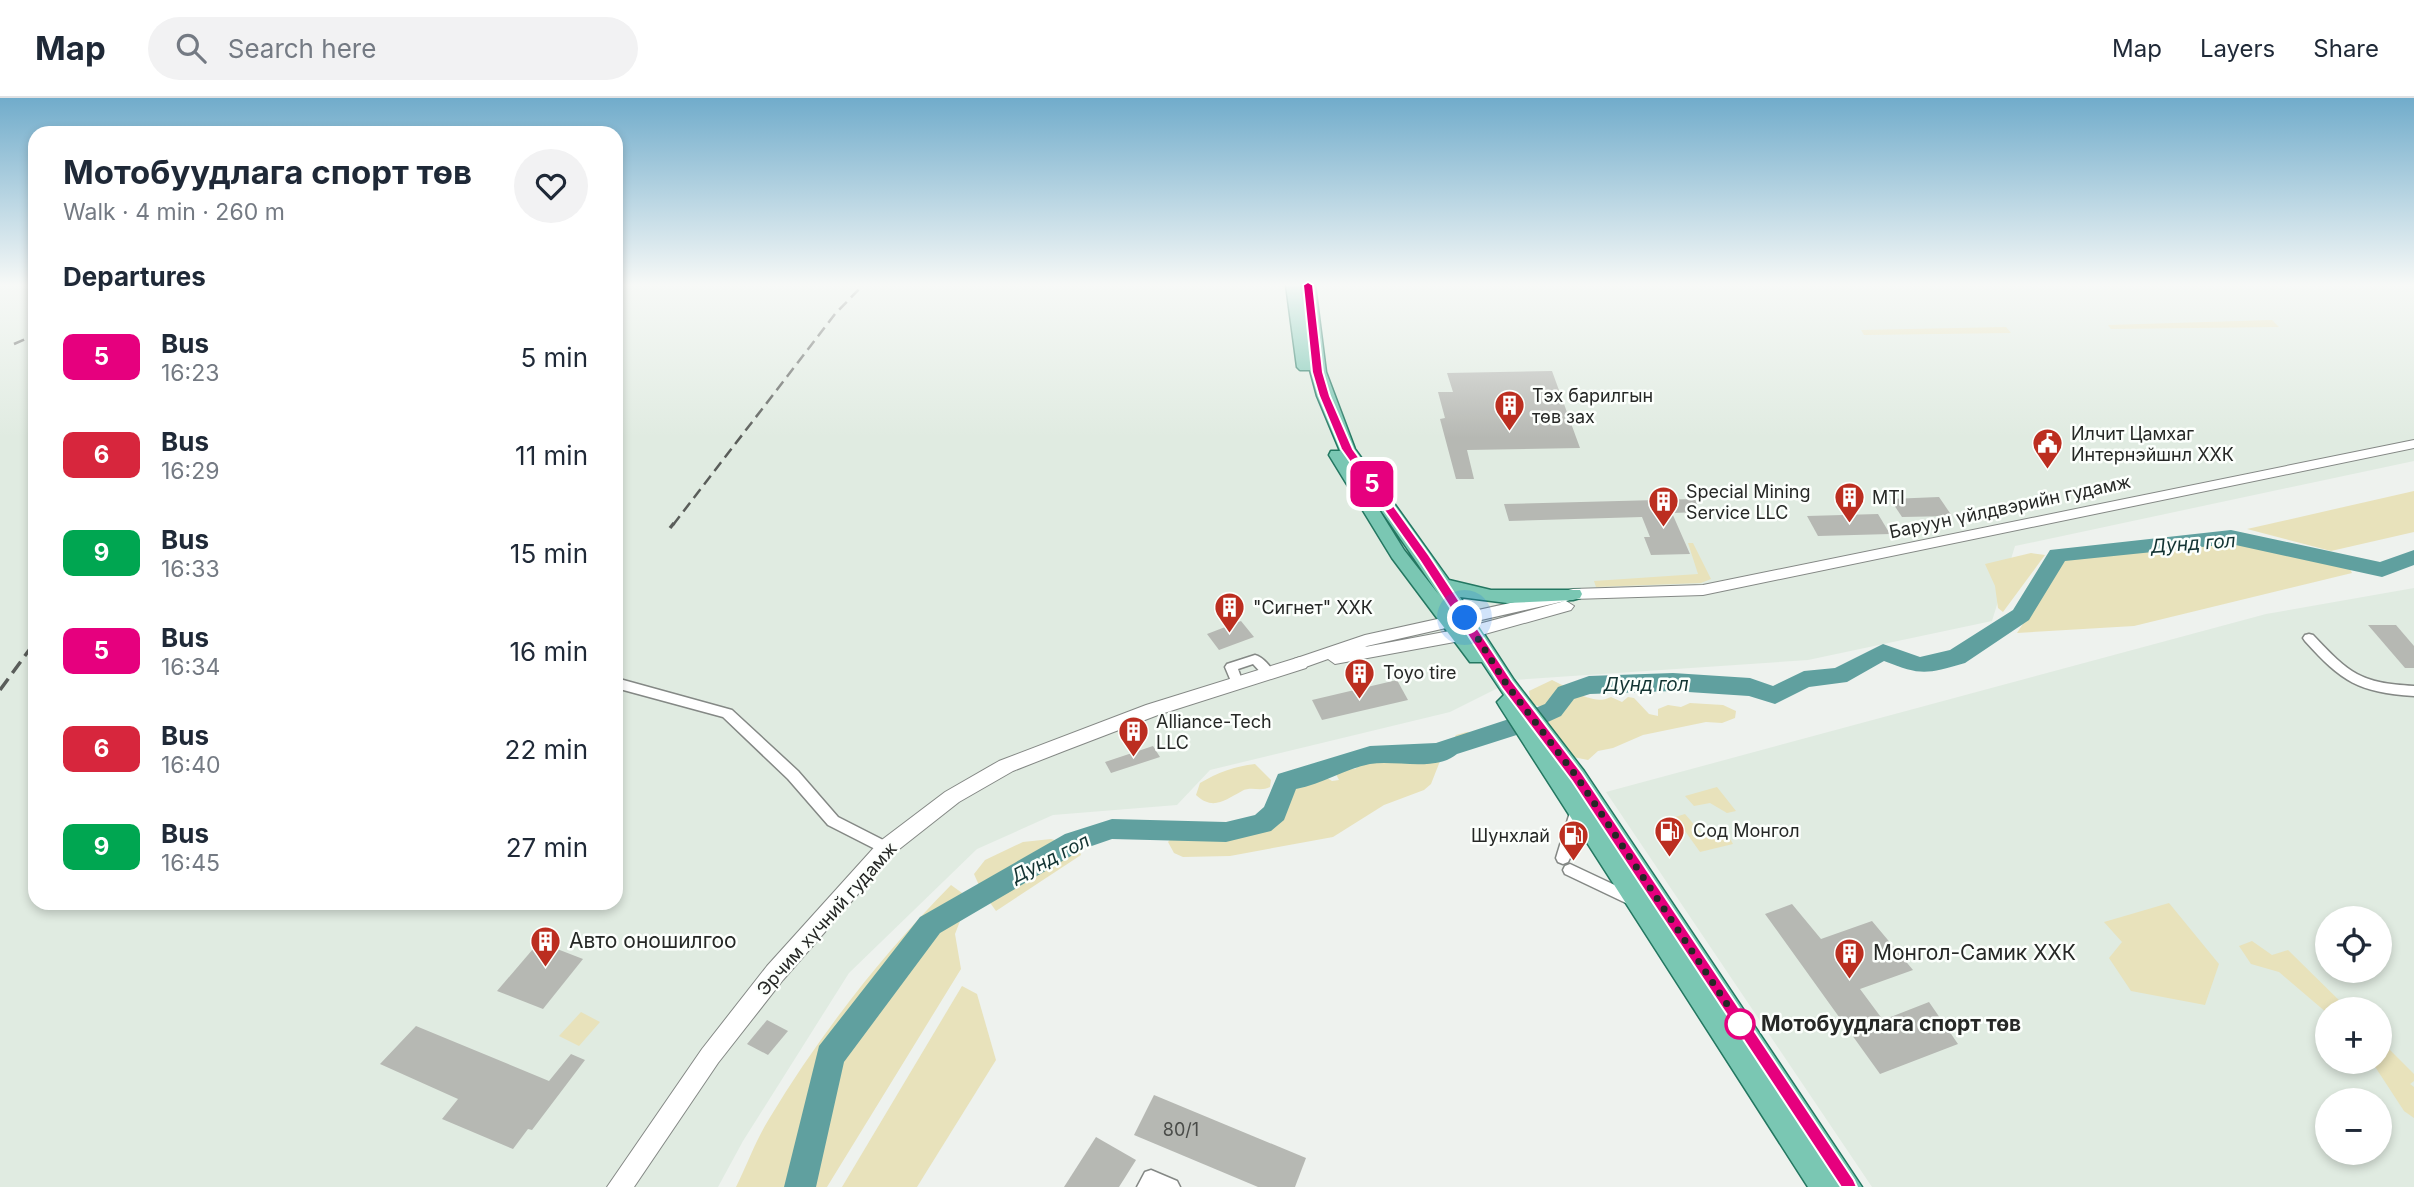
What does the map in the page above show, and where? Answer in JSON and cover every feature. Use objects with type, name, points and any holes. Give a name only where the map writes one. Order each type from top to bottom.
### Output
[{"type":"main road","points":[[1300,336],[1305,372],[1347,449],[1443,585],[1462,627]]},
{"type":"main road","points":[[1314,336],[1318,396],[1338,458],[1398,554],[1462,627],[1848,1187]]},
{"type":"main road","points":[[1443,585],[1461,593],[1481,596],[1573,594]]},
{"type":"main road","name":"Эрчим хүчний гудамж","points":[[620,1187],[710,1056],[766,985],[886,848],[952,797],[1006,766],[1152,710],[1300,663]]},
{"type":"main road","points":[[1567,780],[1578,809],[1824,1187]]},
{"type":"street","name":"Баруун үйлдвэрийн гудамж","points":[[1462,627],[1573,594],[1612,595],[1703,590],[2414,444]]},
{"type":"street","name":"Баруун үйлдвэрийн гудамж","points":[[1462,627],[1612,595]]},
{"type":"street","name":"Эрчим хүчний гудамж","points":[[1300,663],[1372,653],[1462,627]]},
{"type":"street","points":[[2309,638],[2335,664],[2362,685],[2380,690],[2414,691]]},
{"type":"street","points":[[623,685],[727,713],[793,775],[832,821],[886,848]]},
{"type":"street","points":[[1578,809],[1567,864],[1641,904]]},
{"type":"street","points":[[1146,1187],[1151,1178],[1171,1187]]},
{"type":"shaded area","points":[[0,336],[28,336],[28,910],[623,910],[623,336],[2414,336],[2414,461],[2015,546],[1992,621],[1808,660],[1514,680],[1450,712],[1210,770],[1177,805],[1053,815],[977,849],[849,973],[743,1141],[718,1187],[0,1187]]},
{"type":"shaded area","points":[[2414,491],[2414,532],[2331,551],[2247,529]]},
{"type":"shaded area","points":[[2235,540],[2349,567],[2352,573],[2134,626],[2017,633],[2065,558]]},
{"type":"shaded area","points":[[1688,543],[1693,543],[1711,579],[1701,583],[1596,587],[1594,581],[1698,574]]},
{"type":"shaded area","points":[[2031,553],[2045,555],[2003,612],[1998,608],[1995,586],[1985,564]]},
{"type":"shaded area","points":[[2414,588],[2414,1187],[1872,1187],[1606,792],[2266,614]]},
{"type":"shaded area","points":[[1552,680],[1566,687],[1549,709],[1531,704],[1529,691]]},
{"type":"shaded area","points":[[1574,694],[1597,700],[1611,697],[1622,702],[1628,697],[1634,698],[1649,714],[1658,716],[1658,709],[1668,705],[1681,707],[1690,703],[1723,705],[1736,711],[1735,718],[1722,723],[1706,722],[1643,735],[1613,748],[1598,751],[1588,760],[1568,756],[1547,722],[1563,712],[1563,705]]},
{"type":"shaded area","points":[[1467,732],[1476,733],[1465,744],[1455,747],[1455,751],[1447,751],[1442,756],[1431,784],[1424,790],[1384,805],[1333,837],[1230,856],[1183,857],[1174,853],[1168,842],[1182,826],[1242,826],[1264,818],[1274,806],[1282,778],[1314,775],[1332,781],[1339,780],[1336,774],[1339,769],[1355,769],[1366,759],[1420,761],[1431,747]]},
{"type":"shaded area","points":[[1255,764],[1271,780],[1270,787],[1245,790],[1214,803],[1202,800],[1196,795],[1200,783],[1206,779],[1233,768]]},
{"type":"shaded area","points":[[1717,787],[1736,811],[1727,813],[1710,803],[1694,806],[1685,796]]},
{"type":"shaded area","points":[[1685,814],[1704,836],[1726,831],[1733,844],[1700,852],[1675,817]]},
{"type":"shaded area","points":[[1051,839],[1078,847],[1081,855],[996,911],[981,890],[974,874],[985,860],[1023,842]]},
{"type":"shaded area","points":[[951,885],[969,898],[955,934],[961,969],[827,1187],[736,1187],[769,1119],[809,1056],[876,968]]},
{"type":"shaded area","points":[[2169,903],[2219,964],[2205,1005],[2131,991],[2109,958],[2122,942],[2104,922]]},
{"type":"shaded area","points":[[2252,941],[2272,955],[2288,950],[2315,977],[2315,983],[2322,983],[2336,997],[2315,997],[2315,1003],[2279,972],[2251,964],[2239,946]]},
{"type":"shaded area","points":[[962,986],[977,994],[996,1060],[917,1187],[842,1187]]},
{"type":"shaded area","points":[[581,1012],[600,1022],[579,1046],[559,1036]]},
{"type":"shaded area","points":[[2392,1052],[2414,1074],[2414,1081],[2410,1084],[2414,1087],[2414,1118],[2404,1111],[2392,1093],[2392,1088],[2389,1088],[2380,1074],[2392,1074]]},
{"type":"building","name":"Тэх барилгын төв зах","points":[[1552,371],[1580,448],[1467,450],[1474,479],[1456,479],[1440,419],[1445,418],[1438,392],[1453,392],[1447,373]]},
{"type":"building","points":[[1939,497],[1952,516],[1902,517],[1890,499]]},
{"type":"building","name":"Special Mining Service LLC","points":[[1695,499],[1700,512],[1672,513],[1690,554],[1651,555],[1644,537],[1650,537],[1642,517],[1509,521],[1504,504]]},
{"type":"building","name":"MTI","points":[[1878,514],[1890,534],[1818,536],[1807,516]]},
{"type":"building","name":"\"Сигнет\" ХХК","points":[[1241,621],[1254,637],[1219,650],[1207,634]]},
{"type":"building","points":[[2368,625],[2396,625],[2414,646],[2414,668],[2405,668]]},
{"type":"building","name":"Toyo tire","points":[[1397,680],[1408,700],[1322,720],[1312,700]]},
{"type":"building","name":"Alliance-Tech LLC","points":[[1153,746],[1160,757],[1111,773],[1105,762]]},
{"type":"building","name":"Монгол-Самик ХХК","points":[[1792,904],[1821,939],[1872,921],[1913,970],[1860,989],[1883,1020],[1929,1002],[1958,1044],[1880,1074],[1765,914]]},
{"type":"building","name":"Авто оношилгоо","points":[[539,942],[583,959],[543,1009],[497,991]]},
{"type":"building","points":[[767,1020],[788,1031],[768,1055],[747,1044]]},
{"type":"building","points":[[416,1026],[549,1081],[571,1054],[585,1060],[532,1130],[528,1129],[513,1149],[442,1119],[458,1099],[380,1064]]},
{"type":"building","points":[[1154,1095],[1306,1158],[1295,1187],[1258,1187],[1134,1135]]},
{"type":"building","points":[[1096,1137],[1136,1160],[1119,1187],[1064,1187]]},
{"type":"waterway","name":"Дунд гол","points":[[800,1187],[830,1056],[930,925],[1074,841],[1112,829],[1226,832],[1262,824],[1275,813],[1287,781],[1308,777],[1370,755],[1442,752],[1448,747],[1517,726],[1553,710],[1566,693],[1589,685],[1673,682],[1750,687],[1775,695],[1804,679],[1839,676],[1883,652],[1919,666],[1957,657],[2021,615],[2058,555],[2231,537],[2382,570],[2414,557]]},
{"type":"railway","points":[[673,525],[818,336]]},
{"type":"railway","points":[[14,344],[28,338]]},
{"type":"railway","points":[[670,528],[674,523]]},
{"type":"railway","points":[[0,690],[28,652]]},
{"type":"bus line","name":"5","points":[[1314,336],[1318,372],[1325,396],[1347,449],[1425,558],[1507,685],[1577,777],[1848,1187]]},
{"type":"place","name":"Тэх барилгын төв зах","points":[[1509,433]]},
{"type":"place","name":"Илчит Цамхаг Интернэйшнл ХХК","points":[[2048,471]]},
{"type":"place","name":"MTI","points":[[1849,525]]},
{"type":"place","name":"Special Mining Service LLC","points":[[1663,529]]},
{"type":"place","name":"\"Сигнет\" ХХК","points":[[1230,635]]},
{"type":"place","name":"Toyo tire","points":[[1360,700]]},
{"type":"place","name":"Alliance-Tech LLC","points":[[1133,759]]},
{"type":"place","name":"Сод Монгол","points":[[1670,858]]},
{"type":"place","name":"Шунхлай","points":[[1573,863]]},
{"type":"place","name":"Авто оношилгоо","points":[[546,968]]},
{"type":"place","name":"Монгол-Самик ХХК","points":[[1850,980]]},
{"type":"place","name":"Мотобуудлага спорт төв","points":[[1740,1024]]},
{"type":"route","points":[[1465,618],[1507,685],[1577,777],[1740,1024]]}]
